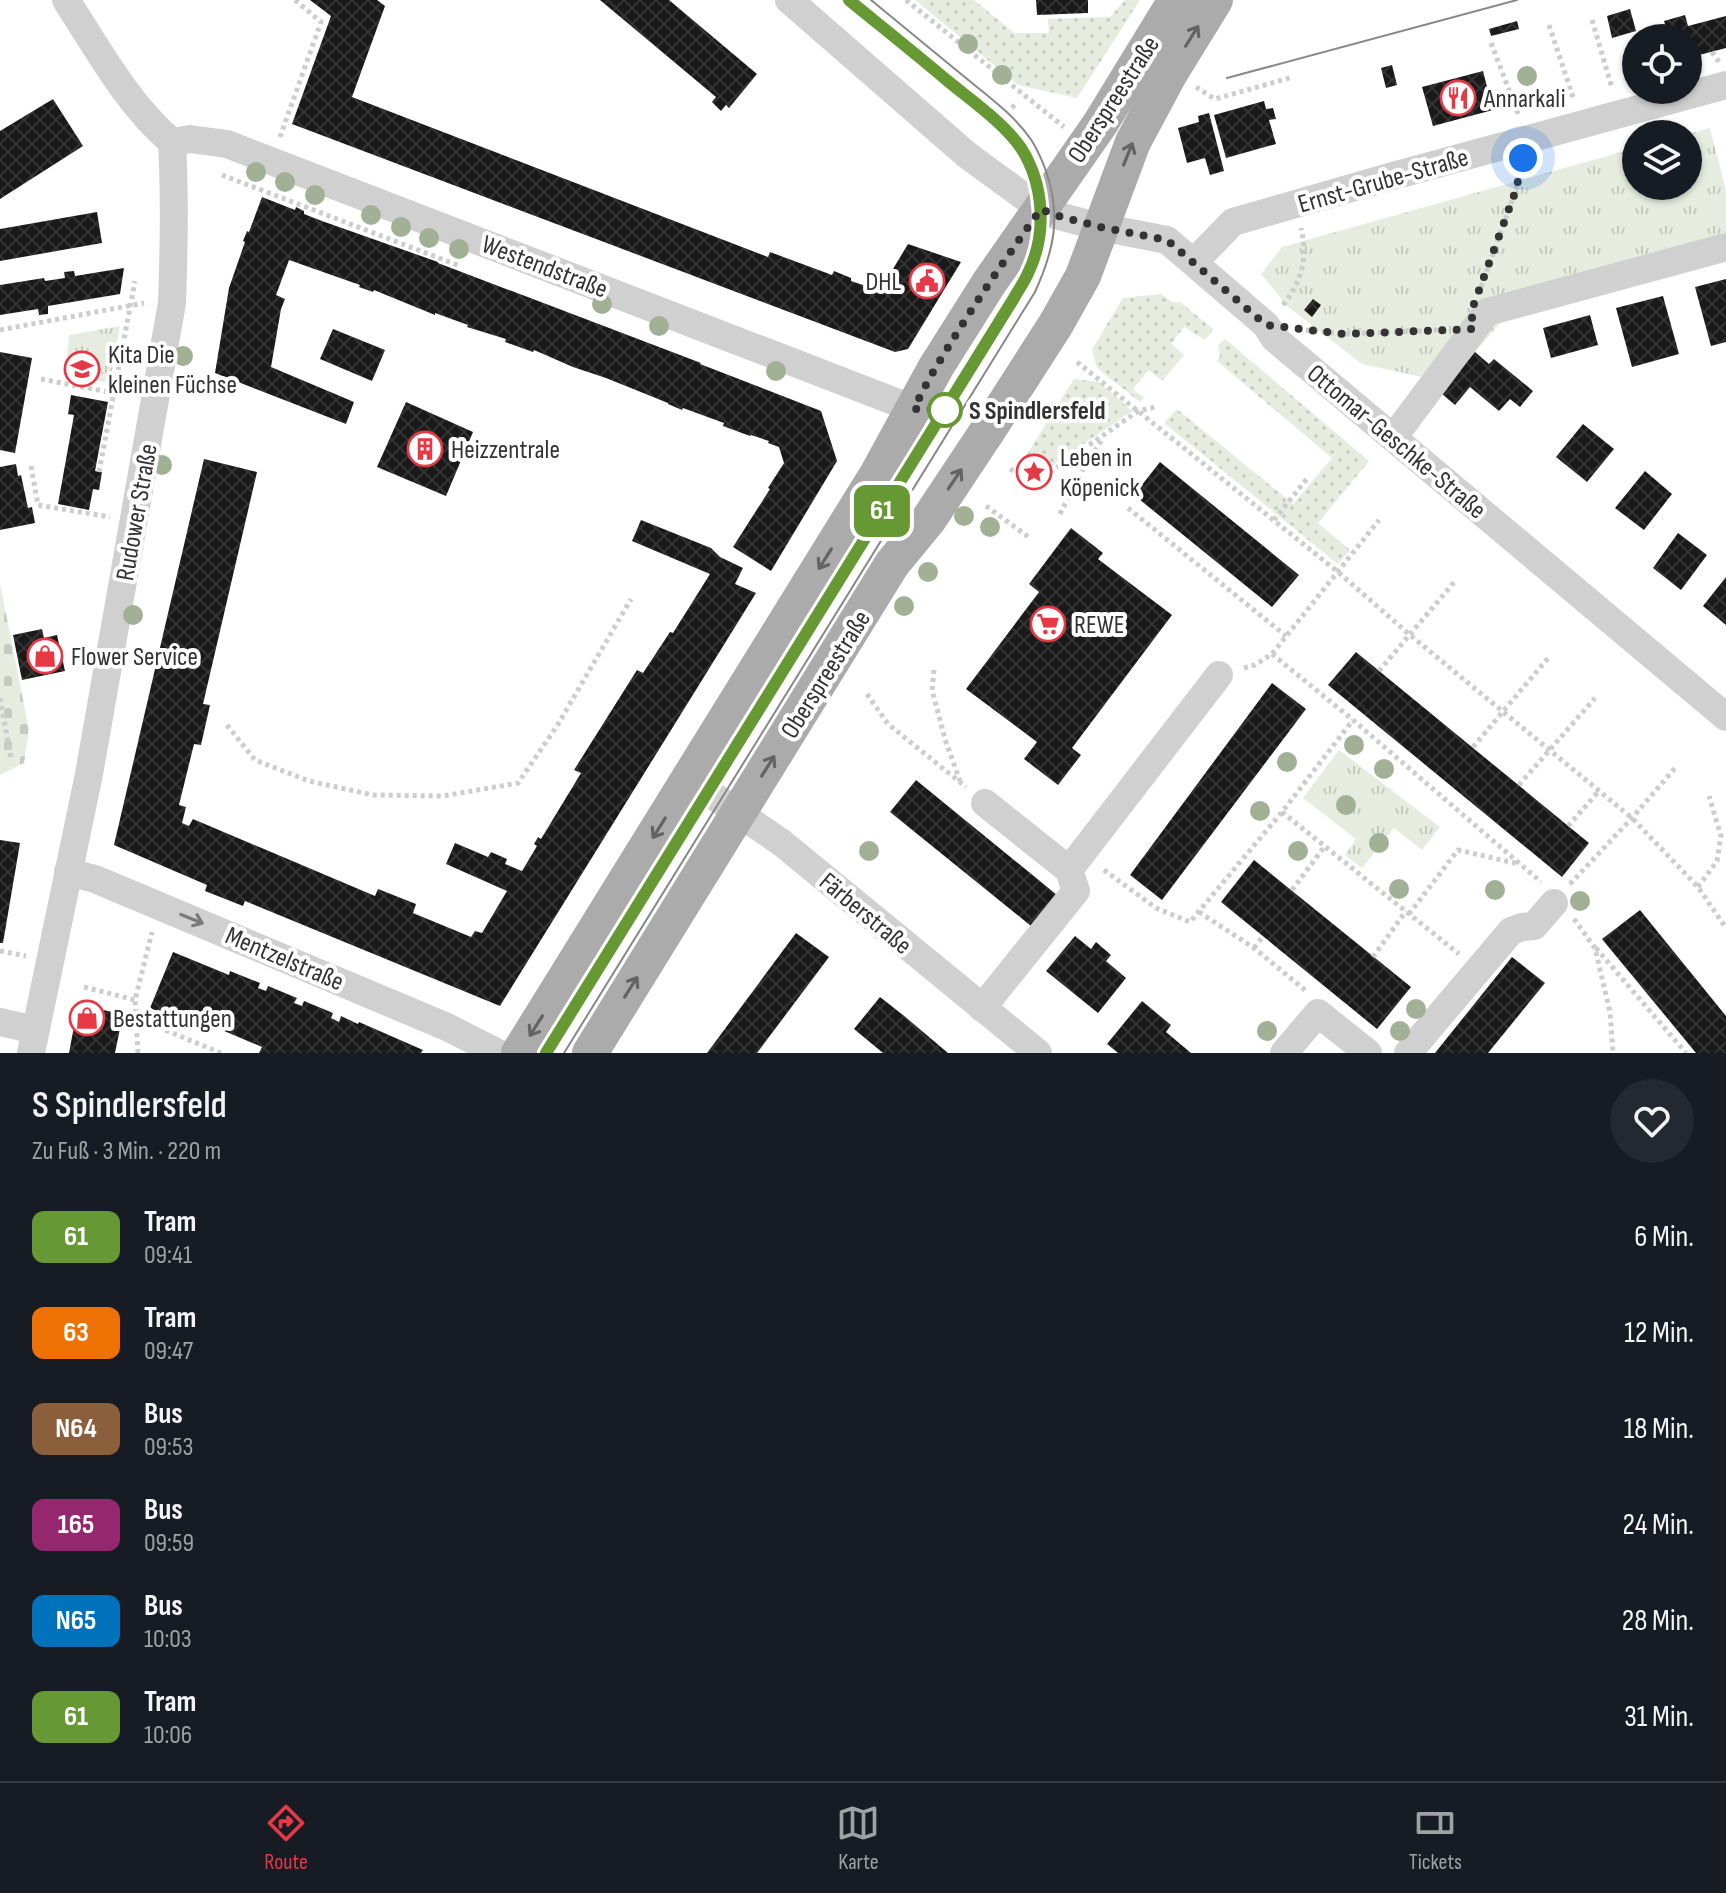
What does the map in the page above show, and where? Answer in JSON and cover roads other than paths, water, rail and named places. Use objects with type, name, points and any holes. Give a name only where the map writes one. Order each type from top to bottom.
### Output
[{"type":"main road","name":"Oberspreestraße","points":[[519,1053],[878,473],[924,387],[981,295],[1100,124],[1176,0]]},
{"type":"main road","name":"Oberspreestraße","points":[[590,1053],[892,564],[929,519],[1047,338],[1083,276],[1133,142],[1170,73],[1215,0]]},
{"type":"street","points":[[66,0],[126,91],[155,127],[172,142]]},
{"type":"street","name":"Ottomar-Geschke-Straße","points":[[789,0],[967,155],[1041,209],[1100,227],[1167,240],[1266,325],[1274,338],[1726,717]]},
{"type":"street","name":"Ernst-Grube-Straße","points":[[1194,262],[1233,222],[1726,85]]},
{"type":"street","name":"Westendstraße","points":[[172,142],[190,139],[227,144],[914,409]]},
{"type":"street","name":"Rudower Straße","points":[[33,1041],[89,774],[172,303],[172,142]]},
{"type":"street","points":[[1393,438],[1487,312],[1726,247]]},
{"type":"street","points":[[1069,870],[1219,675]]},
{"type":"street","name":"Färberstraße","points":[[689,779],[782,843],[1038,1053]]},
{"type":"street","points":[[982,1008],[1076,891],[1069,870],[985,803]]},
{"type":"street","name":"Mentzelstraße","points":[[68,872],[95,879],[161,906],[447,1027],[498,1053]]},
{"type":"street","points":[[1408,1053],[1511,931],[1534,926],[1556,900]]},
{"type":"street","points":[[1284,1053],[1318,1013],[1368,1053]]},
{"type":"street","points":[[0,1022],[33,1041]]},
{"type":"tram line","points":[[546,1053],[1014,298],[1035,256],[1040,225],[1038,193],[1029,162],[1021,148],[988,113],[849,0]]},
{"type":"tram line","name":"61","points":[[546,1053],[1014,298],[1036,250],[1041,230],[1040,198],[1021,149],[988,114],[849,0]]},
{"type":"tram line","points":[[564,1053],[1035,292],[1047,262],[1053,234],[1054,205],[1047,174],[1032,141],[999,105],[871,0]]},
{"type":"tram line","points":[[1227,78],[1517,0]]},
{"type":"place","name":"Annarkali","points":[[1458,98]]},
{"type":"place","name":"DHL","points":[[927,281]]},
{"type":"place","name":"Kita Die kleinen Füchse","points":[[82,369]]},
{"type":"place","name":"S Spindlersfeld","points":[[945,410]]},
{"type":"place","name":"Heizzentrale","points":[[425,449]]},
{"type":"place","name":"Leben in Köpenick","points":[[1034,472]]},
{"type":"place","name":"REWE","points":[[1048,624]]},
{"type":"place","name":"Flower Service","points":[[45,656]]},
{"type":"place","name":"Bestattungen","points":[[87,1018]]}]
